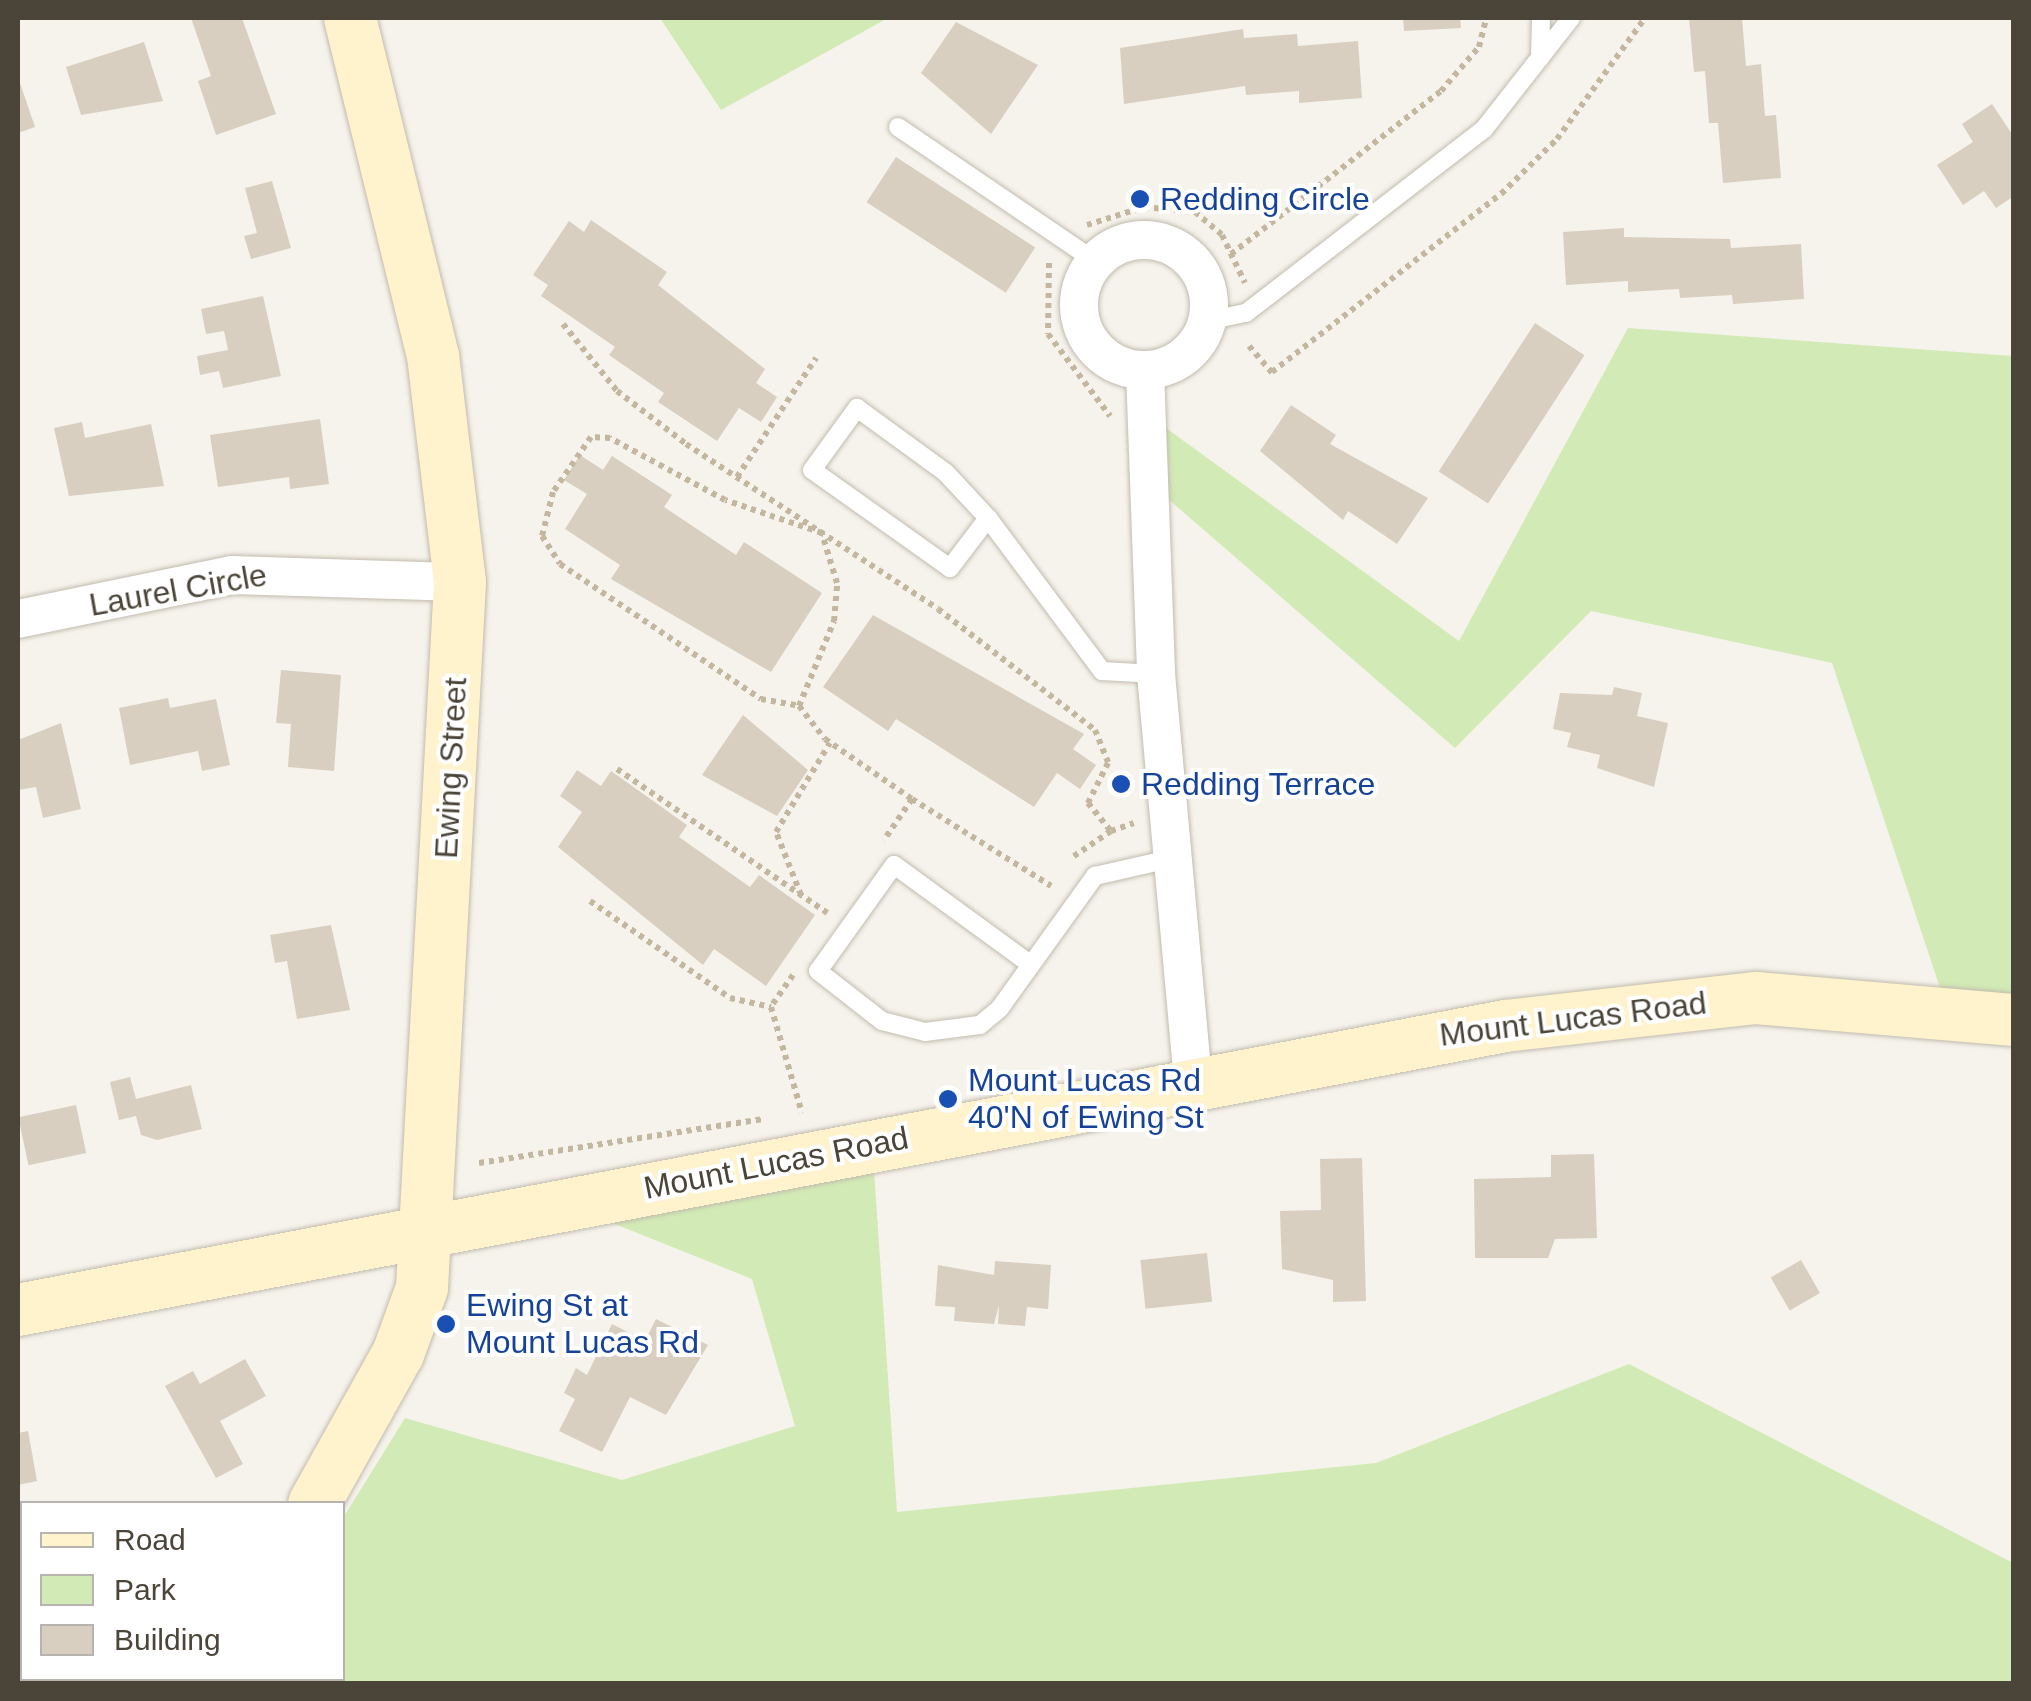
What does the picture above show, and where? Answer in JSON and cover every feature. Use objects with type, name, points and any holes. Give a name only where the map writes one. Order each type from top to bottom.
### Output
[{"type":"street","name":"Ewing Street","points":[[316,1501],[398,1354],[431,1229],[460,582],[433,356],[350,18]]},
{"type":"street","points":[[1129,242],[1175,248],[1205,282],[1207,321],[1190,352],[1145,370],[1120,366],[1090,341],[1080,296],[1091,244],[1129,242]]},
{"type":"street","points":[[1145,370],[1156,674],[1193,1082]]},
{"type":"street","name":"Laurel Circle","points":[[18,619],[233,575],[460,582]]},
{"type":"street","name":"Mount Lucas Road","points":[[18,1310],[1193,1082],[1505,1026],[1756,998],[2014,1020]]},
{"type":"lane","points":[[1540,59],[1541,18]]},
{"type":"lane","points":[[1207,321],[1246,313],[1484,129],[1572,18]]},
{"type":"lane","points":[[898,126],[1091,244]]},
{"type":"lane","points":[[988,518],[950,568],[812,470],[857,408],[946,473],[988,518],[1102,671],[1156,674]]},
{"type":"lane","points":[[1030,964],[894,865],[818,971],[882,1020],[954,1032],[1000,1008],[1095,876],[1174,858]]},
{"type":"path","points":[[1231,254],[1442,91],[1479,47],[1486,18]]},
{"type":"path","points":[[1249,346],[1272,372],[1502,194],[1558,139],[1645,18]]},
{"type":"path","points":[[1091,244],[1144,207],[1195,212],[1231,254],[1244,283]]},
{"type":"path","points":[[1049,264],[1048,334],[1116,435]]},
{"type":"path","points":[[563,324],[617,391],[1095,730],[1108,764],[1088,802],[1110,830]]},
{"type":"path","points":[[737,477],[816,358]]},
{"type":"path","points":[[822,533],[725,500],[610,438],[592,437],[553,492],[542,536],[560,564],[762,699],[799,706],[830,743],[1047,892],[1058,876]]},
{"type":"path","points":[[799,706],[834,621],[837,583],[822,533]]},
{"type":"path","points":[[801,896],[776,832],[830,743]]},
{"type":"path","points":[[617,770],[832,917]]},
{"type":"path","points":[[872,858],[912,799]]},
{"type":"path","points":[[1070,862],[1110,830],[1140,822]]},
{"type":"path","points":[[590,901],[730,998],[771,1007]]},
{"type":"path","points":[[822,932],[842,902]]},
{"type":"path","points":[[771,1007],[802,962]]},
{"type":"path","points":[[771,1007],[802,1113]]},
{"type":"green space","points":[[660,18],[888,18],[721,110]]},
{"type":"green space","points":[[1628,328],[2013,356],[2013,1020],[1949,1015],[1832,663],[1591,611],[1455,748],[1159,491],[1155,420],[1459,641]]},
{"type":"green space","points":[[874,1170],[897,1512],[1376,1463],[1629,1364],[2013,1563],[2013,1683],[237,1684],[345,1681],[345,1515],[405,1418],[622,1480],[795,1426],[752,1279],[600,1218]]},
{"type":"building","points":[[191,18],[242,18],[276,114],[216,135],[198,81],[211,76]]},
{"type":"building","points":[[1403,18],[1460,18],[1461,28],[1404,31]]},
{"type":"building","points":[[1689,18],[1742,18],[1746,66],[1761,64],[1765,116],[1776,115],[1781,178],[1723,183],[1718,123],[1709,123],[1705,71],[1694,72]]},
{"type":"building","points":[[956,22],[1038,65],[991,134],[921,73]]},
{"type":"building","points":[[1243,29],[1244,38],[1297,34],[1298,46],[1358,41],[1362,98],[1299,103],[1299,91],[1246,95],[1245,86],[1124,104],[1120,48]]},
{"type":"building","points":[[144,42],[163,101],[81,115],[66,67]]},
{"type":"building","points":[[18,84],[35,127],[18,133]]},
{"type":"building","points":[[1992,104],[2014,137],[2014,196],[1996,208],[1984,191],[1963,205],[1937,165],[1973,142],[1962,124]]},
{"type":"building","points":[[896,157],[1035,247],[1006,293],[867,202]]},
{"type":"building","points":[[272,181],[291,248],[251,259],[244,236],[257,233],[245,188]]},
{"type":"building","points":[[591,220],[667,272],[658,285],[765,369],[756,383],[777,397],[761,422],[739,408],[717,441],[658,402],[664,393],[609,355],[615,347],[541,296],[548,285],[533,275],[569,221],[584,232]]},
{"type":"building","points":[[1624,228],[1624,237],[1730,239],[1731,248],[1801,244],[1804,299],[1733,304],[1732,295],[1680,298],[1679,289],[1628,292],[1628,281],[1566,285],[1563,232]]},
{"type":"building","points":[[263,296],[281,376],[223,388],[219,371],[200,375],[197,356],[228,350],[224,331],[206,334],[201,309]]},
{"type":"building","points":[[1535,323],[1584,355],[1488,504],[1439,471]]},
{"type":"building","points":[[1291,405],[1336,435],[1330,444],[1428,498],[1397,544],[1348,511],[1343,520],[1260,451]]},
{"type":"building","points":[[320,419],[329,484],[290,489],[289,477],[218,487],[210,435]]},
{"type":"building","points":[[82,422],[85,438],[151,424],[164,486],[69,496],[54,428]]},
{"type":"building","points":[[580,455],[603,470],[612,456],[672,495],[664,507],[736,555],[744,542],[822,593],[771,672],[611,579],[620,565],[565,529],[587,494],[564,480]]},
{"type":"building","points":[[873,615],[1084,734],[1073,749],[1096,765],[1080,789],[1057,773],[1034,807],[896,719],[888,731],[823,687]]},
{"type":"building","points":[[281,670],[341,675],[334,771],[288,767],[291,724],[276,723]]},
{"type":"building","points":[[1614,687],[1642,693],[1637,716],[1668,723],[1654,787],[1597,768],[1600,755],[1567,747],[1571,733],[1553,729],[1560,693],[1612,695]]},
{"type":"building","points":[[168,698],[170,708],[216,699],[230,765],[202,771],[198,751],[130,765],[119,708]]},
{"type":"building","points":[[743,715],[808,770],[777,816],[702,775]]},
{"type":"building","points":[[61,723],[81,809],[43,818],[36,787],[18,790],[18,740]]},
{"type":"building","points":[[577,770],[601,786],[611,771],[687,825],[679,837],[750,887],[759,875],[815,915],[766,986],[714,949],[703,965],[558,847],[582,812],[560,796]]},
{"type":"building","points":[[331,925],[350,1010],[297,1019],[287,961],[275,963],[270,935]]},
{"type":"building","points":[[130,1077],[136,1099],[191,1085],[202,1129],[157,1140],[141,1135],[136,1116],[119,1120],[110,1082]]},
{"type":"building","points":[[76,1105],[86,1153],[28,1165],[18,1117]]},
{"type":"building","points":[[1594,1154],[1597,1238],[1555,1239],[1548,1258],[1475,1258],[1474,1179],[1551,1177],[1551,1155]]},
{"type":"building","points":[[1362,1158],[1366,1301],[1333,1302],[1333,1280],[1282,1269],[1280,1211],[1321,1210],[1320,1159]]},
{"type":"building","points":[[1207,1253],[1212,1302],[1145,1309],[1140,1260]]},
{"type":"building","points":[[1801,1260],[1820,1293],[1790,1310],[1771,1278]]},
{"type":"building","points":[[995,1261],[1051,1265],[1048,1309],[1027,1307],[1025,1326],[998,1324],[999,1305],[994,1324],[954,1321],[955,1307],[935,1306],[938,1265],[994,1275]]},
{"type":"building","points":[[656,1319],[708,1345],[666,1415],[630,1397],[602,1452],[559,1431],[575,1399],[564,1393],[576,1368],[587,1375],[612,1324],[645,1341]]},
{"type":"building","points":[[245,1359],[266,1396],[220,1421],[243,1464],[216,1478],[165,1386],[193,1371],[200,1384]]},
{"type":"building","points":[[28,1431],[37,1481],[18,1485],[18,1433]]},
{"type":"place","name":"Redding Circle","points":[[1140,199]]},
{"type":"place","name":"Redding Terrace","points":[[1121,784]]},
{"type":"place","name":"Mount Lucas Rd 40'N of Ewing St","points":[[948,1099]]},
{"type":"place","name":"Ewing St at Mount Lucas Rd","points":[[446,1324]]}]
